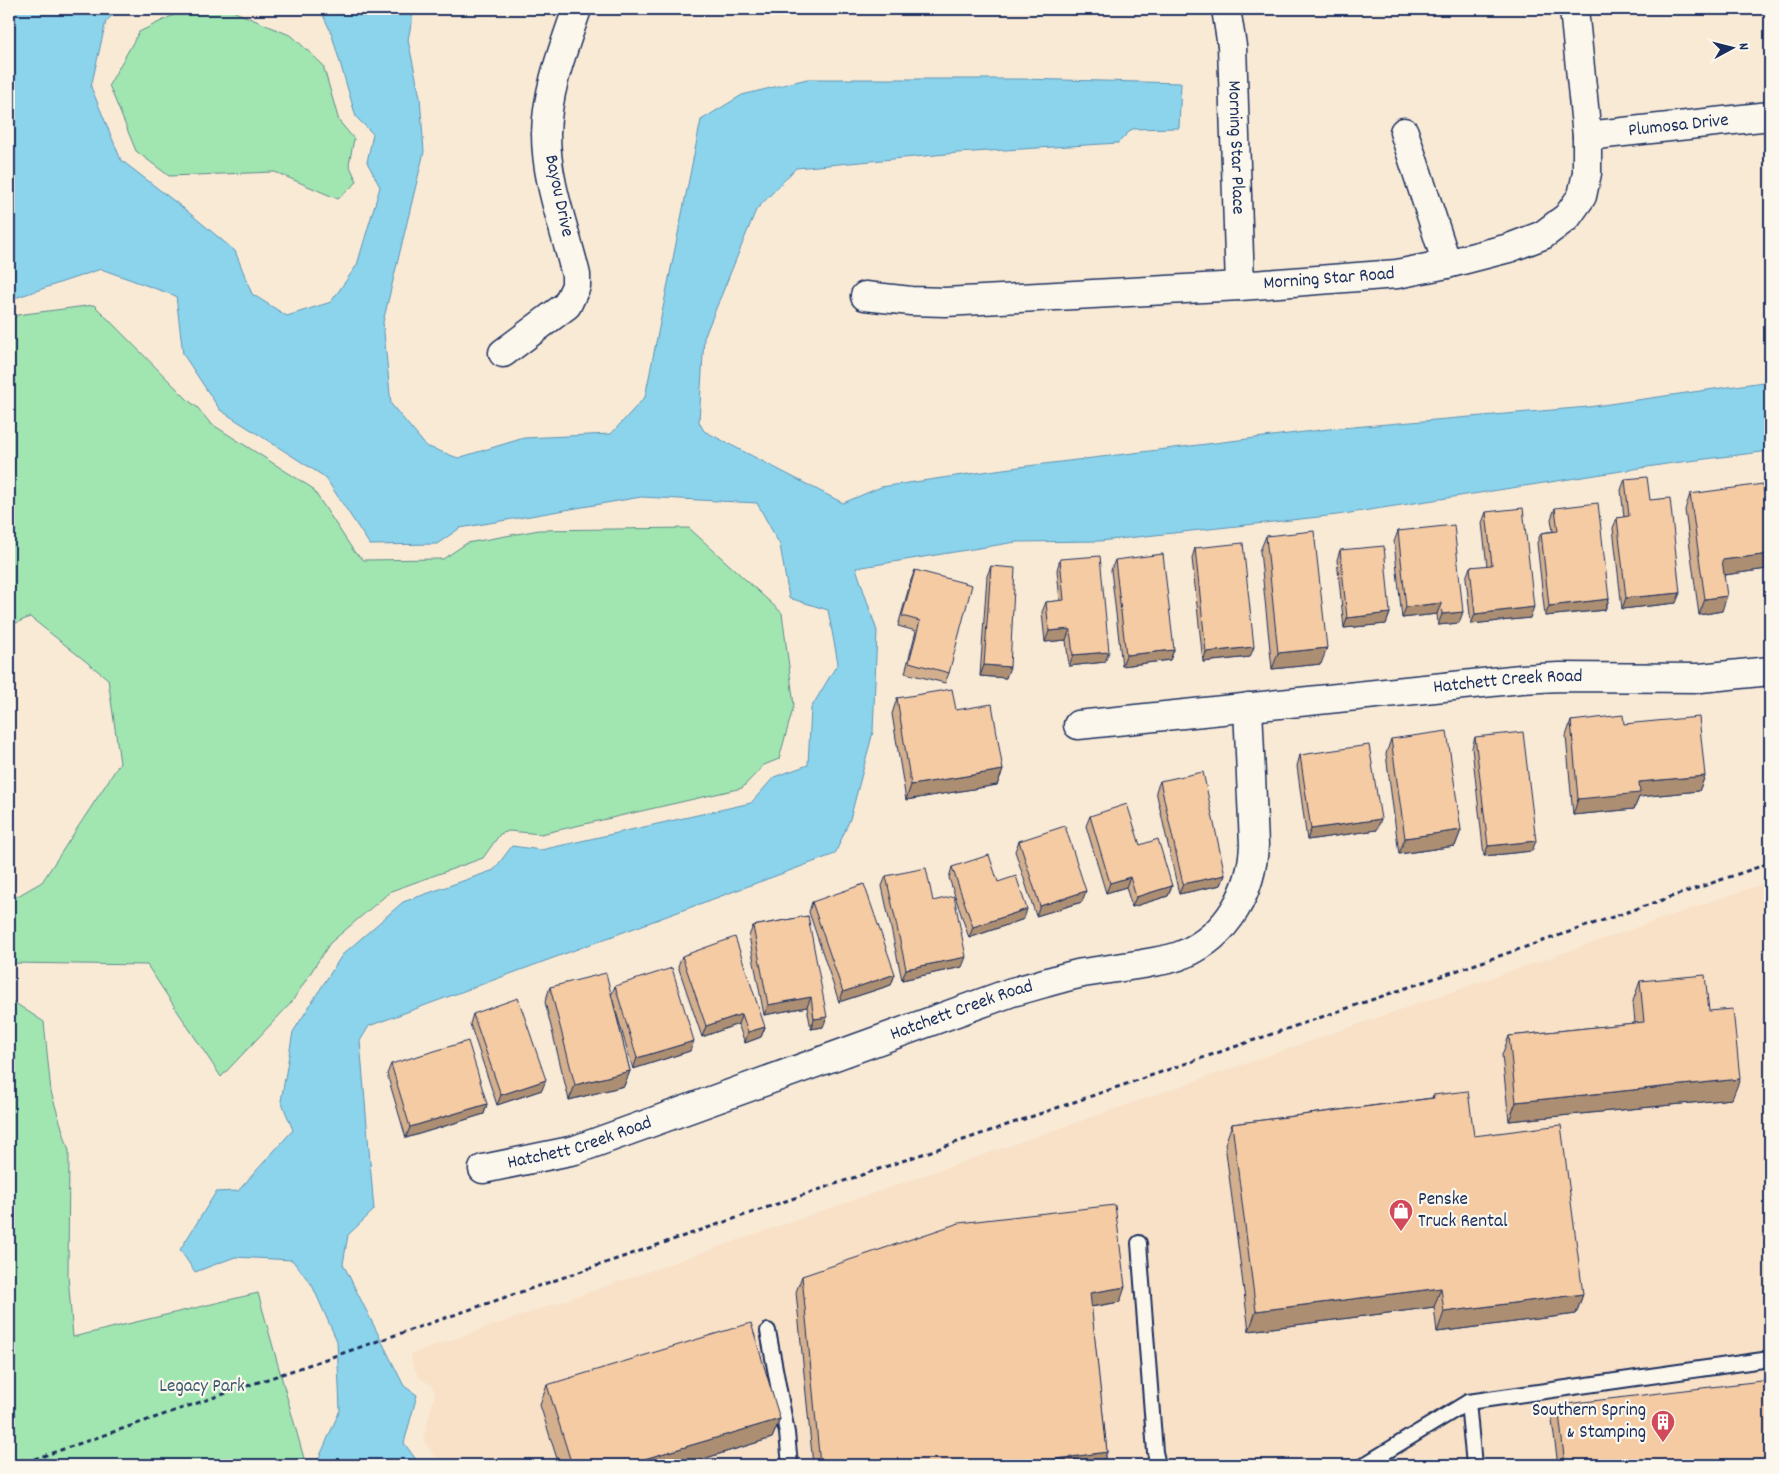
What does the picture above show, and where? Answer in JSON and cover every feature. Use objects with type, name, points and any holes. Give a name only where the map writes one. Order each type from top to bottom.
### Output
[{"type":"street","name":"Bayou Drive","points":[[503,353],[567,305],[576,286],[576,275],[553,187],[547,156],[546,134],[548,110],[556,70],[577,9]]},
{"type":"street","name":"Morning Star Place","points":[[1226,9],[1232,46],[1240,286]]},
{"type":"street","name":"Morning Star Road","points":[[865,296],[945,302],[1240,286],[1397,274],[1447,264],[1509,248],[1543,235],[1567,217],[1582,196],[1587,173],[1588,136],[1574,9]]},
{"type":"street","name":"Plumosa Drive","points":[[1588,136],[1770,116]]},
{"type":"street","points":[[1404,132],[1447,264]]},
{"type":"street","name":"Hatchett Creek Road","points":[[1078,725],[1521,679],[1559,677],[1700,678],[1770,670]]},
{"type":"street","name":"Hatchett Creek Road","points":[[483,1169],[575,1150],[1012,992],[1080,974],[1168,959],[1184,954],[1208,940],[1228,921],[1241,900],[1253,866],[1254,845],[1248,707]]},
{"type":"lane","points":[[1139,1243],[1155,1452],[1158,1465]]},
{"type":"lane","points":[[768,1331],[787,1433],[790,1465]]},
{"type":"lane","points":[[1364,1465],[1468,1402],[1770,1359]]},
{"type":"lane","points":[[1468,1402],[1474,1465]]},
{"type":"path","points":[[17,1465],[1770,863]]},
{"type":"shaded area","points":[[1770,881],[1770,1465],[447,1465],[438,1461],[423,1440],[435,1393],[431,1385],[418,1376],[412,1364],[411,1354]]},
{"type":"green space","points":[[186,9],[228,9],[292,36],[323,65],[339,121],[354,139],[349,164],[357,182],[338,199],[275,172],[169,176],[136,151],[109,85],[139,32]]},
{"type":"green space","points":[[94,305],[197,407],[210,423],[312,488],[355,553],[364,560],[443,559],[467,543],[539,530],[689,528],[782,613],[794,705],[779,759],[764,765],[742,788],[541,834],[509,831],[500,834],[483,858],[391,891],[330,943],[291,1003],[221,1077],[147,965],[9,963],[9,901],[42,882],[120,763],[108,679],[30,617],[9,626],[9,325],[17,315]]},
{"type":"green space","name":"Legacy Park","points":[[9,999],[44,1022],[51,1092],[69,1151],[68,1276],[73,1337],[258,1293],[305,1462],[303,1465],[9,1465]]},
{"type":"water","points":[[9,9],[120,9],[106,21],[91,87],[121,160],[235,251],[252,294],[287,316],[331,302],[357,265],[380,187],[367,162],[373,134],[356,117],[331,32],[320,9],[414,9],[408,40],[420,97],[424,152],[383,322],[391,404],[426,446],[458,458],[524,438],[611,434],[645,397],[701,120],[742,95],[807,79],[1022,79],[1181,83],[1179,128],[1132,129],[1118,143],[957,153],[796,168],[756,210],[704,338],[699,422],[704,431],[843,503],[881,487],[1003,469],[1329,429],[1588,407],[1770,381],[1770,451],[1673,463],[1337,515],[1100,541],[1016,542],[856,568],[877,631],[873,732],[850,819],[835,854],[369,1026],[360,1041],[374,1210],[348,1235],[343,1264],[404,1386],[417,1395],[404,1443],[420,1465],[316,1465],[340,1410],[337,1341],[312,1285],[292,1260],[235,1257],[195,1272],[180,1250],[216,1192],[238,1191],[293,1130],[281,1101],[293,1032],[342,955],[403,902],[494,870],[512,846],[541,850],[751,803],[774,777],[808,765],[811,708],[838,663],[828,610],[789,598],[780,545],[757,503],[641,497],[460,528],[437,544],[370,545],[325,477],[220,410],[183,354],[176,296],[101,269],[9,300]]},
{"type":"building","points":[[1647,477],[1650,500],[1670,498],[1680,593],[1626,598],[1617,518],[1629,516],[1625,479]]},
{"type":"building","points":[[1763,484],[1770,538],[1770,554],[1722,560],[1727,596],[1705,599],[1690,494]]},
{"type":"building","points":[[1598,503],[1609,599],[1549,606],[1541,533],[1558,531],[1555,508]]},
{"type":"building","points":[[1523,508],[1534,607],[1475,614],[1470,567],[1492,565],[1486,512]]},
{"type":"building","points":[[1454,525],[1463,612],[1442,614],[1441,603],[1406,607],[1398,531]]},
{"type":"building","points":[[1314,531],[1327,648],[1278,653],[1266,536]]},
{"type":"building","points":[[1243,543],[1254,647],[1206,652],[1195,548]]},
{"type":"building","points":[[1384,546],[1390,613],[1347,618],[1340,550]]},
{"type":"building","points":[[1163,554],[1174,650],[1126,655],[1115,560]]},
{"type":"building","points":[[1100,556],[1109,652],[1073,655],[1070,629],[1049,631],[1046,602],[1064,600],[1060,559]]},
{"type":"building","points":[[991,566],[1015,568],[1010,667],[984,665]]},
{"type":"building","points":[[915,570],[972,585],[949,673],[909,662],[920,621],[902,616]]},
{"type":"building","points":[[952,689],[956,710],[992,704],[1003,770],[911,785],[897,698]]},
{"type":"building","points":[[1623,715],[1624,724],[1699,717],[1705,776],[1639,782],[1640,793],[1578,799],[1571,721]]},
{"type":"building","points":[[1447,731],[1461,830],[1405,838],[1391,739]]},
{"type":"building","points":[[1523,732],[1536,841],[1488,846],[1475,737]]},
{"type":"building","points":[[1369,745],[1381,819],[1311,829],[1300,755]]},
{"type":"building","points":[[1203,772],[1225,875],[1183,884],[1160,781]]},
{"type":"building","points":[[1127,804],[1140,845],[1158,839],[1172,886],[1136,897],[1130,877],[1110,883],[1090,816]]},
{"type":"building","points":[[1065,826],[1086,891],[1040,906],[1019,841]]},
{"type":"building","points":[[989,855],[998,882],[1016,876],[1027,909],[973,927],[952,867]]},
{"type":"building","points":[[926,868],[933,901],[954,896],[966,957],[906,969],[886,876]]},
{"type":"building","points":[[864,884],[895,974],[843,992],[812,902]]},
{"type":"building","points":[[808,916],[827,1017],[814,1019],[811,997],[768,1005],[753,926]]},
{"type":"building","points":[[735,937],[765,1027],[748,1032],[742,1014],[706,1026],[682,956]]},
{"type":"building","points":[[672,968],[694,1041],[637,1058],[615,986]]},
{"type":"building","points":[[606,973],[630,1071],[575,1085],[550,987]]},
{"type":"building","points":[[1705,975],[1709,1011],[1733,1009],[1740,1079],[1516,1102],[1509,1036],[1644,1022],[1640,981]]},
{"type":"building","points":[[518,998],[546,1080],[501,1095],[473,1014]]},
{"type":"building","points":[[468,1041],[487,1104],[410,1127],[391,1064]]},
{"type":"building","name":"Penske Truck Rental","points":[[1468,1091],[1474,1136],[1561,1125],[1583,1294],[1444,1312],[1441,1288],[1256,1311],[1232,1124],[1434,1098],[1433,1095]]},
{"type":"building","points":[[1115,1205],[1125,1287],[1090,1293],[1107,1452],[1014,1465],[820,1465],[802,1276],[959,1223]]},
{"type":"building","points":[[751,1323],[780,1419],[624,1465],[572,1465],[547,1385]]},
{"type":"building","name":"Southern Spring & Stamping","points":[[1770,1380],[1770,1465],[1565,1465],[1558,1405]]},
{"type":"place","name":"Penske Truck Rental","points":[[1401,1232]]},
{"type":"place","name":"Southern Spring & Stamping","points":[[1663,1443]]}]
